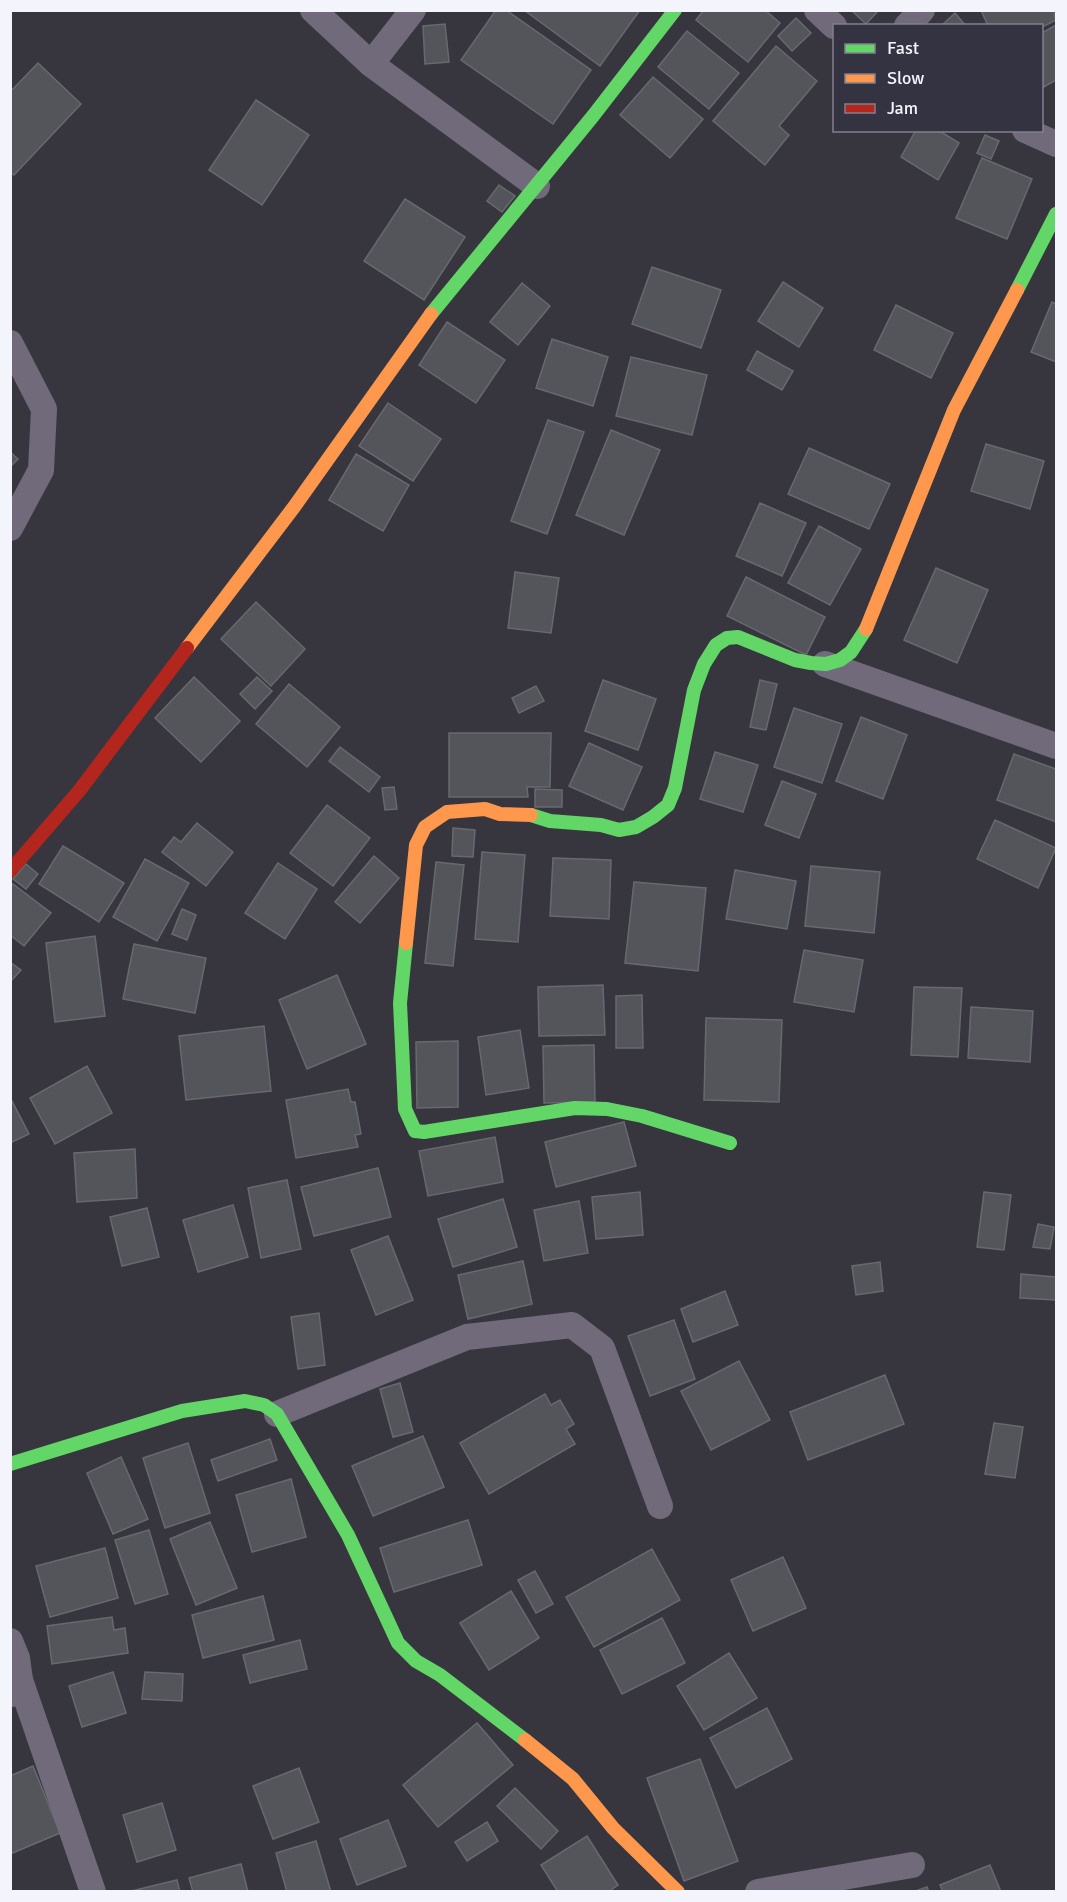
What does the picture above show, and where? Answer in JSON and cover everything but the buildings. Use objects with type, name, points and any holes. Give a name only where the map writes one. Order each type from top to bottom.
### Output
[{"type":"street","points":[[313,10],[371,64],[537,186]]},
{"type":"street","points":[[371,64],[413,10]]},
{"type":"street","points":[[10,871],[78,791],[287,516],[428,318],[537,186],[675,10]]},
{"type":"street","points":[[817,10],[833,25]]},
{"type":"street","points":[[909,24],[922,10]]},
{"type":"street","points":[[1029,132],[1056,144]]},
{"type":"street","points":[[825,664],[839,660],[850,652],[869,624],[954,410],[1056,214]]},
{"type":"street","points":[[10,343],[44,409],[41,470],[10,528]]},
{"type":"street","points":[[730,1143],[642,1116],[607,1109],[575,1108],[424,1132],[415,1131],[405,1109],[400,1003],[416,845],[425,827],[447,812],[485,809],[500,814],[534,815],[550,821],[601,825],[619,830],[636,827],[653,818],[668,805],[675,788],[694,690],[704,664],[716,645],[728,638],[738,637],[796,660],[825,664],[1056,746]]},
{"type":"street","points":[[278,1414],[467,1337],[572,1325],[602,1348],[660,1506]]},
{"type":"street","points":[[10,1464],[182,1411],[245,1401],[264,1405],[278,1414],[348,1535],[398,1643],[416,1661],[440,1675],[573,1779],[613,1828],[678,1892]]},
{"type":"street","points":[[10,1641],[17,1658],[15,1688],[93,1892]]},
{"type":"street","points":[[758,1892],[912,1865]]},
{"type":"traffic: fast","points":[[431,314],[593,116],[675,10]]},
{"type":"traffic: fast","points":[[1017,290],[1056,214]]},
{"type":"traffic: fast","points":[[531,815],[550,821],[601,825],[619,830],[636,827],[668,805],[675,788],[694,690],[704,664],[716,645],[727,638],[738,637],[795,660],[826,664],[840,660],[851,652],[866,629]]},
{"type":"traffic: fast","points":[[406,943],[400,1003],[405,1109],[415,1131],[424,1132],[575,1108],[607,1109],[642,1116],[730,1143]]},
{"type":"traffic: fast","points":[[10,1464],[182,1411],[245,1401],[264,1405],[277,1414],[348,1535],[398,1643],[416,1661],[440,1675],[525,1740]]},
{"type":"traffic: slow","points":[[866,629],[954,410],[1017,290]]},
{"type":"traffic: slow","points":[[187,648],[294,507],[431,314]]},
{"type":"traffic: slow","points":[[406,943],[416,845],[425,827],[447,812],[485,809],[500,814],[531,815]]},
{"type":"traffic: slow","points":[[525,1740],[573,1779],[613,1828],[678,1892]]},
{"type":"traffic: jam","points":[[10,871],[79,791],[187,648]]}]
